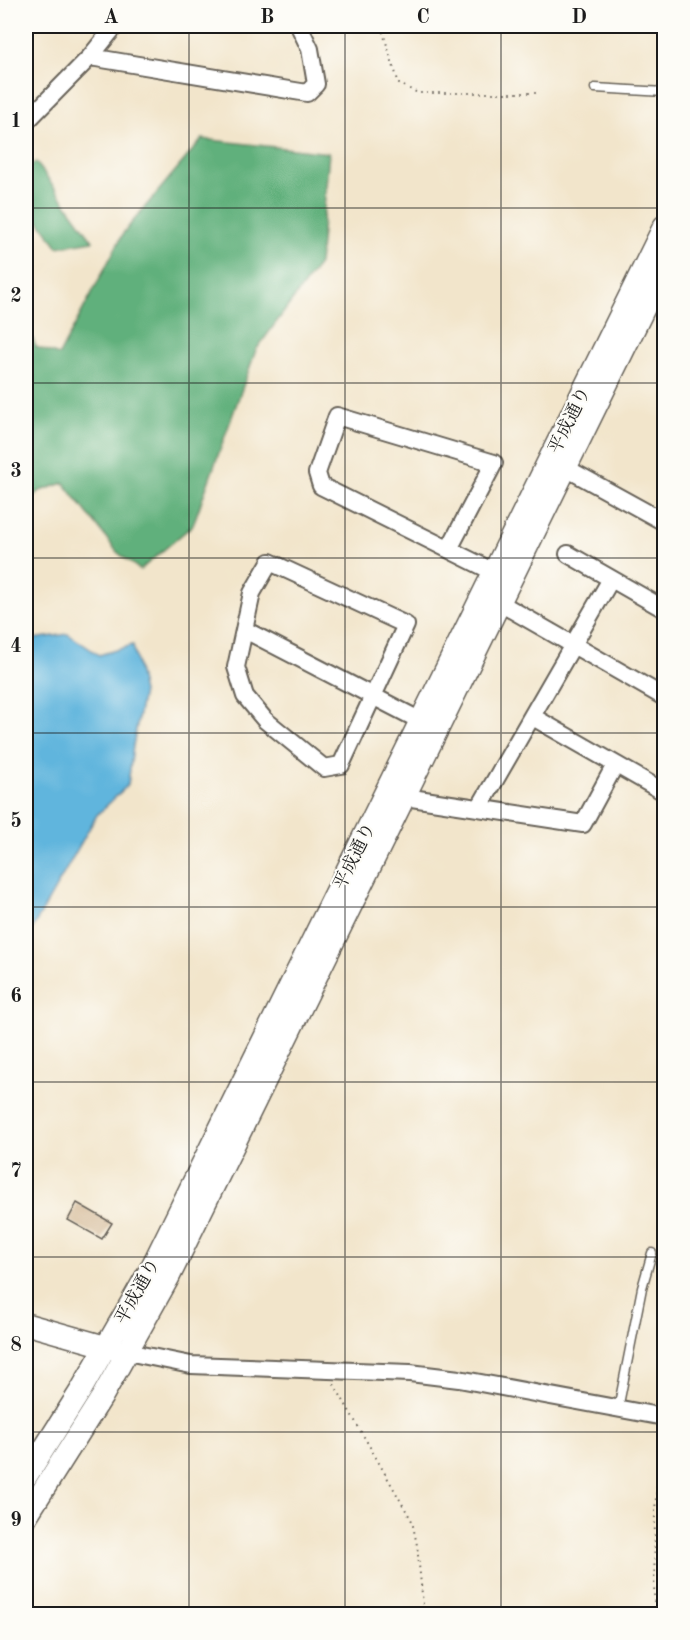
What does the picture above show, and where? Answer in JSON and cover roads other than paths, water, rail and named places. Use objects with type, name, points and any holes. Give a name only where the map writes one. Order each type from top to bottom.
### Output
[{"type":"street","points":[[26,122],[90,57],[115,26]]},
{"type":"street","points":[[90,57],[307,93],[316,84],[310,49],[299,26]]},
{"type":"street","name":"平成通り","points":[[26,1477],[81,1390],[151,1268],[664,226]]},
{"type":"street","name":"平成通り","points":[[26,1517],[102,1397],[169,1277],[664,268]]},
{"type":"street","points":[[449,549],[494,464],[337,416],[317,473],[321,486],[494,572]]},
{"type":"street","points":[[566,468],[664,522]]},
{"type":"street","points":[[568,554],[664,609]]},
{"type":"street","points":[[270,562],[406,625],[372,696],[340,765],[324,768],[265,720],[245,696],[236,667],[252,592],[270,562]]},
{"type":"street","points":[[479,808],[611,579]]},
{"type":"street","points":[[500,603],[664,697]]},
{"type":"street","points":[[245,630],[421,721]]},
{"type":"street","points":[[532,717],[664,792]]},
{"type":"street","points":[[405,797],[583,824],[615,765]]},
{"type":"street","points":[[26,1324],[106,1347],[191,1365],[410,1373],[459,1379],[663,1417]]},
{"type":"lane","points":[[596,88],[664,92]]},
{"type":"lane","points":[[618,1409],[651,1253]]},
{"type":"water","points":[[68,634],[99,655],[133,645],[143,692],[128,785],[97,815],[26,940],[26,640]]}]
